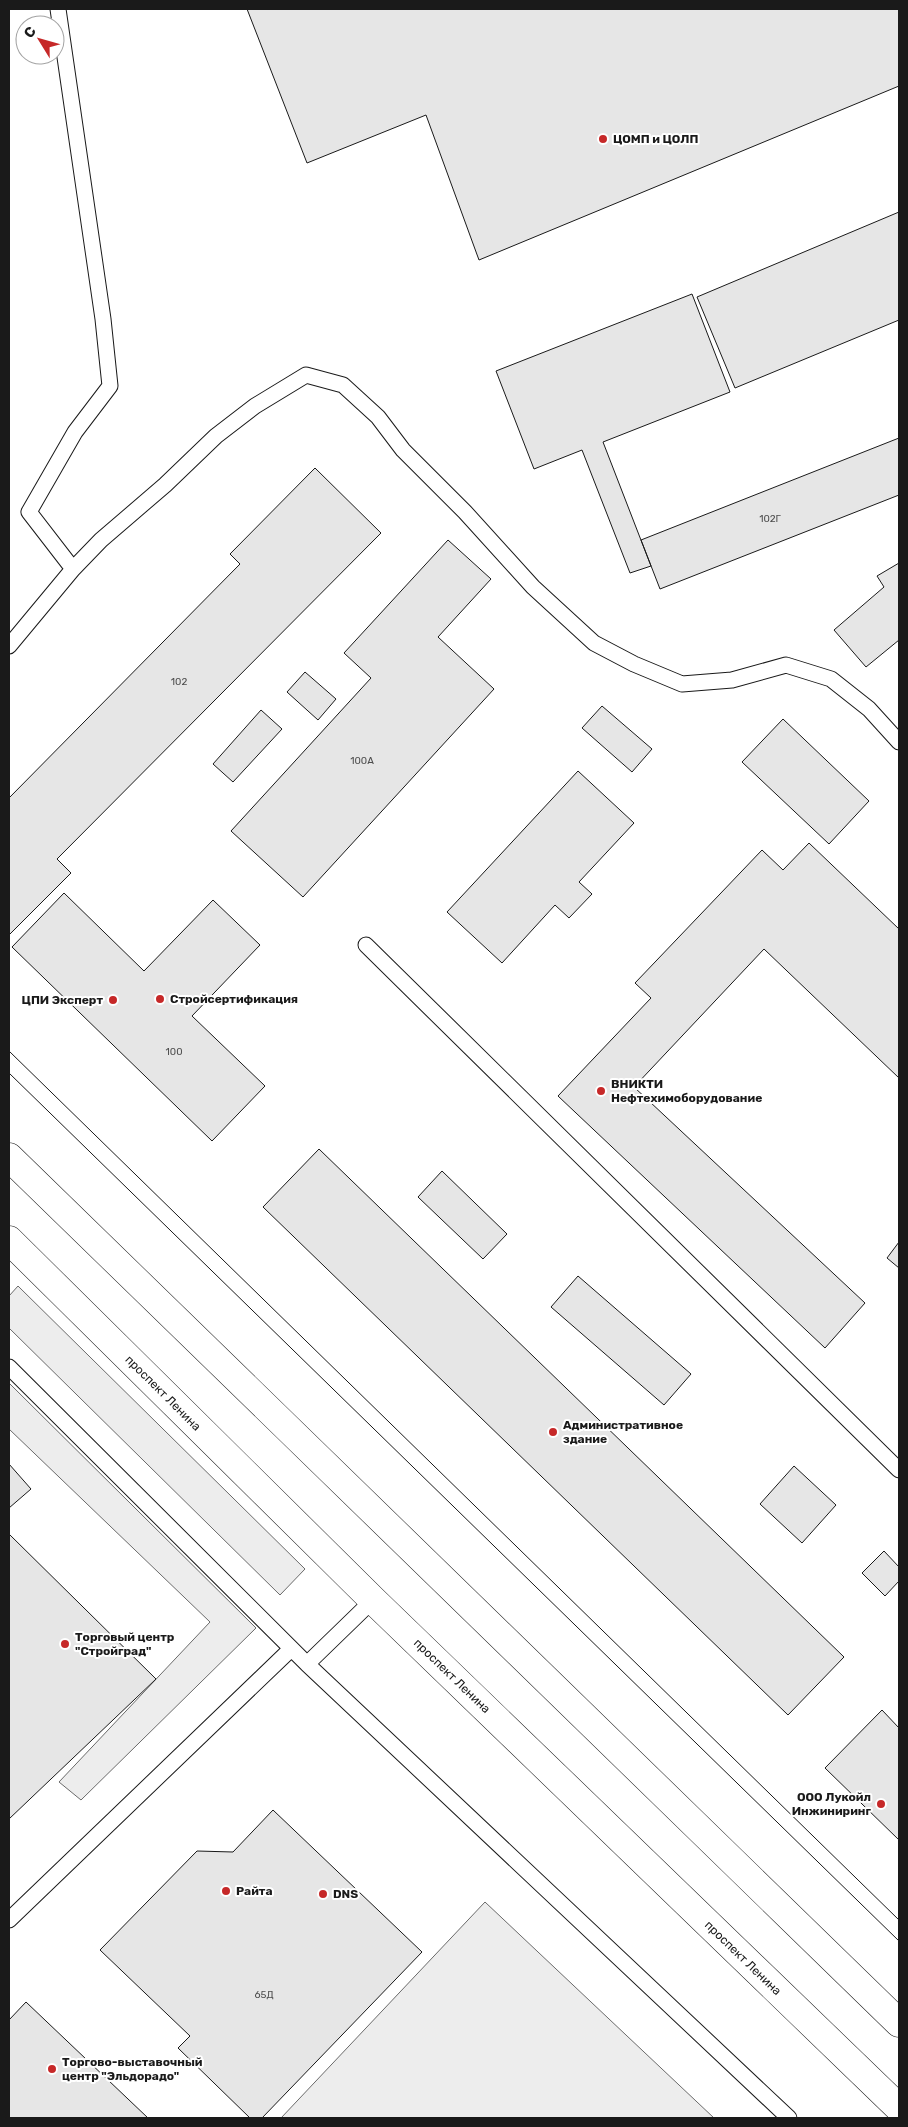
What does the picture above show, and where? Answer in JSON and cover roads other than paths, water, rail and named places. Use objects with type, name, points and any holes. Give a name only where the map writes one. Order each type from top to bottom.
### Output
[{"type":"main road","points":[[9,1157],[899,2023]]},
{"type":"main road","name":"проспект Ленина","points":[[9,1240],[373,1600],[899,2108]]},
{"type":"lane","points":[[58,9],[103,319],[110,386],[75,432],[29,512],[73,569]]},
{"type":"lane","points":[[9,646],[73,569],[100,540],[165,485],[216,436],[255,406],[306,375],[343,384],[378,417],[403,450],[465,512],[533,588],[594,643],[634,664],[682,684],[732,680],[786,664],[831,679],[869,709],[899,742]]},
{"type":"lane","points":[[366,945],[899,1470]]},
{"type":"lane","points":[[9,1367],[291,1649],[789,2118]]},
{"type":"lane","points":[[307,1664],[373,1600]]},
{"type":"lane","points":[[9,1920],[291,1649]]},
{"type":"tram line","points":[[9,1051],[899,1920]]},
{"type":"tram line","points":[[9,1073],[899,1941]]},
{"type":"place","name":"ЦОМП и ЦОЛП","points":[[603,139]]},
{"type":"place","name":"Стройсертификация","points":[[160,999]]},
{"type":"place","name":"ЦПИ Эксперт","points":[[113,1000]]},
{"type":"place","name":"ВНИКТИ Нефтехимоборудование","points":[[601,1091]]},
{"type":"place","name":"Административное здание","points":[[553,1432]]},
{"type":"place","name":"Торговый центр \"Стройград\"","points":[[65,1644]]},
{"type":"place","name":"ООО Лукойл Инжиниринг","points":[[881,1804]]},
{"type":"place","name":"Райта","points":[[226,1891]]},
{"type":"place","name":"DNS","points":[[323,1894]]},
{"type":"place","name":"Торгово-выставочный центр \"Эльдорадо\"","points":[[52,2069]]}]
